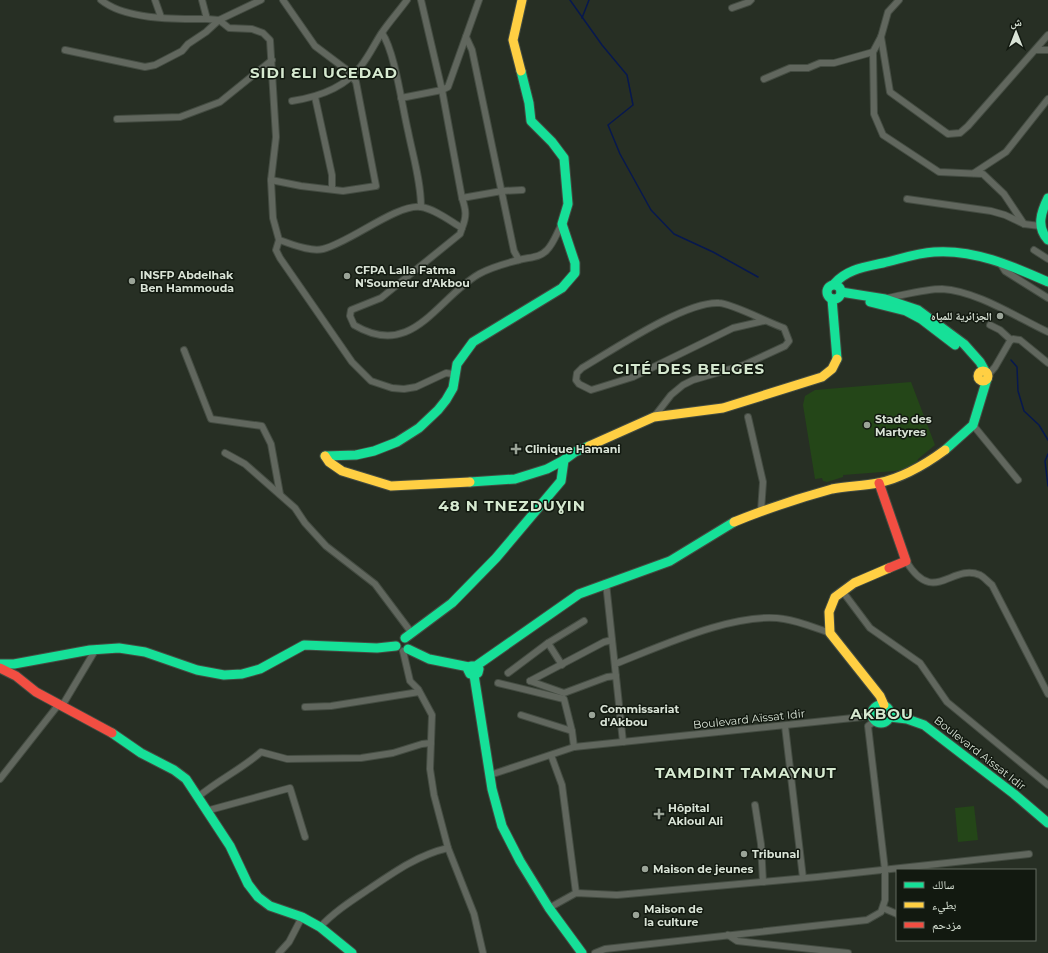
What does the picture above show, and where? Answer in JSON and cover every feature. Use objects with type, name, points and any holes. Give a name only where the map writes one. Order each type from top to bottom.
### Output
[{"type":"street","points":[[101,0],[108,6],[123,12],[161,17],[218,20],[229,28],[252,29],[263,33],[270,40],[276,137],[271,180],[273,218],[279,240],[276,250],[280,258],[352,362],[371,381],[392,388],[404,389],[416,387],[446,373],[453,374]]},
{"type":"street","points":[[155,0],[161,17]]},
{"type":"street","points":[[202,0],[207,19]]},
{"type":"street","points":[[65,50],[145,67],[155,66],[182,51],[188,44],[206,32],[218,20],[261,0]]},
{"type":"street","points":[[271,180],[332,190],[376,186],[356,82],[352,75],[315,46],[283,0]]},
{"type":"street","points":[[292,101],[315,97],[335,88],[352,75],[361,67],[382,33],[407,0]]},
{"type":"street","points":[[421,0],[442,90],[462,198],[466,209],[466,218],[460,234],[381,298],[351,310],[350,316],[354,325],[374,334],[386,336],[403,334],[418,326],[480,274],[519,260],[538,256],[547,251],[562,224],[568,204],[564,158],[552,142],[531,121],[529,103],[513,40],[520,2]]},
{"type":"street","points":[[401,98],[442,90],[448,87],[479,0]]},
{"type":"street","points":[[732,8],[751,0]]},
{"type":"street","points":[[899,0],[888,12],[881,37],[873,52],[874,114],[883,135],[940,172],[983,174],[1004,194],[1024,224]]},
{"type":"street","points":[[382,33],[388,41],[401,98],[420,190],[421,207]]},
{"type":"street","points":[[881,37],[890,92],[948,134],[960,133],[968,126],[1048,35]]},
{"type":"street","points":[[466,37],[472,50],[514,251],[519,260]]},
{"type":"street","points":[[1036,50],[1048,50]]},
{"type":"street","points":[[764,79],[790,68],[808,68],[820,63],[834,63],[873,52]]},
{"type":"street","points":[[117,119],[180,117],[220,102],[272,60]]},
{"type":"street","points":[[315,97],[332,175],[332,190]]},
{"type":"street","points":[[974,173],[1006,152],[1048,99]]},
{"type":"street","points":[[462,198],[502,190],[522,190]]},
{"type":"street","points":[[907,199],[990,211],[1005,215],[1024,224],[1040,226]]},
{"type":"street","points":[[1046,200],[1040,215],[1040,226],[1048,240]]},
{"type":"street","points":[[279,240],[305,247],[322,249],[337,244],[397,212],[421,207],[462,228]]},
{"type":"street","points":[[562,224],[575,263],[575,273],[570,280],[562,288],[539,303],[473,342],[463,353],[453,374],[454,382],[451,391],[426,423],[394,444],[375,451],[355,455],[325,456],[329,462],[342,471],[391,486],[515,479],[547,469],[575,452],[654,417],[723,408],[822,377],[830,373],[835,366],[839,286],[834,284]]},
{"type":"street","points":[[1034,250],[1048,259]]},
{"type":"street","points":[[0,664],[14,664],[111,647],[132,649],[194,669],[220,675],[253,671],[267,666],[295,648],[304,645],[402,649],[428,659],[473,669],[579,594],[670,561],[734,522],[761,511],[834,488],[879,483],[913,470],[929,462],[952,445],[973,425],[980,406],[984,375],[980,362],[964,344],[925,314],[908,306],[885,299],[828,296],[826,290],[829,286],[834,284],[846,274],[861,268],[934,252],[974,256],[1009,265],[1048,282]]},
{"type":"street","points":[[1000,263],[1005,271],[1048,298]]},
{"type":"street","points":[[885,299],[941,289],[959,292],[974,296],[1048,332]]},
{"type":"street","points":[[838,296],[896,307],[915,315],[962,350],[984,375]]},
{"type":"street","points":[[654,417],[671,395],[683,385],[693,380],[744,365],[785,346],[789,342],[784,328],[719,302],[702,304],[627,339],[582,368],[578,373],[576,380],[579,384],[591,390],[633,377],[733,328],[764,321]]},
{"type":"street","points":[[990,325],[1000,330],[1011,340],[1020,340],[1048,363]]},
{"type":"street","points":[[984,375],[997,362],[1011,340]]},
{"type":"street","points":[[184,350],[211,419],[262,426],[270,444],[280,494]]},
{"type":"street","points":[[748,417],[763,482],[761,511]]},
{"type":"street","points":[[973,425],[1018,480]]},
{"type":"street","points":[[225,453],[245,464],[280,494],[295,508],[305,523],[326,546],[376,584],[408,635],[409,642],[402,649]]},
{"type":"street","points":[[408,635],[452,603],[496,558],[561,481],[564,460]]},
{"type":"street","points":[[879,483],[906,561],[915,574],[928,582],[936,583],[966,574],[979,575],[992,585],[1048,694]]},
{"type":"street","points":[[830,633],[829,612],[835,597],[854,583],[906,561]]},
{"type":"street","points":[[606,583],[622,742]]},
{"type":"street","points":[[843,592],[870,628],[920,663],[947,702],[1048,785]]},
{"type":"street","points":[[615,664],[694,633],[748,620],[783,619],[830,633],[880,696],[884,705],[888,708],[890,717],[884,723],[874,719]]},
{"type":"street","points":[[508,673],[548,643],[584,621]]},
{"type":"street","points":[[612,640],[604,642],[562,665],[530,680],[564,693],[608,677],[616,676]]},
{"type":"street","points":[[548,643],[562,665]]},
{"type":"street","points":[[0,779],[61,705],[96,649]]},
{"type":"street","points":[[402,649],[410,681],[419,692],[432,715],[430,769],[434,795],[448,848],[474,914],[483,953]]},
{"type":"street","points":[[0,668],[61,705],[119,737],[141,753],[174,770],[186,779],[230,846],[248,884],[258,897],[270,906],[302,917],[320,927],[352,953]]},
{"type":"street","points":[[473,669],[490,775],[502,826],[520,862],[550,908],[583,953],[591,953]]},
{"type":"street","points":[[498,683],[564,699],[574,747]]},
{"type":"street","points":[[305,707],[331,706],[419,692]]},
{"type":"street","points":[[874,719],[872,710],[876,706],[884,705]]},
{"type":"street","points":[[521,715],[572,732]]},
{"type":"street","name":"Boulevard Aissat Idir","points":[[890,717],[907,719],[924,725],[1014,794],[1048,823]]},
{"type":"street","points":[[595,953],[605,949],[867,920],[881,912],[885,900],[885,870],[868,726],[874,719]]},
{"type":"street","name":"Boulevard Aïssat Idir","points":[[490,775],[574,747],[785,726],[874,719]]},
{"type":"street","points":[[785,726],[803,878]]},
{"type":"street","points":[[198,797],[230,773],[249,763],[261,752],[287,759],[361,758],[393,753],[422,744],[431,743]]},
{"type":"street","points":[[551,755],[562,786],[576,893]]},
{"type":"street","points":[[206,810],[290,788],[305,837]]},
{"type":"street","points":[[754,805],[761,844],[763,882]]},
{"type":"street","points":[[320,927],[330,916],[398,869],[424,856],[448,848]]},
{"type":"street","points":[[550,908],[576,893],[617,895],[885,870],[1029,854]]},
{"type":"street","points":[[883,908],[896,914]]},
{"type":"street","points":[[279,953],[289,942],[302,917]]},
{"type":"street","points":[[727,935],[737,941],[848,953]]},
{"type":"green space","name":"Stade des Martyres","points":[[911,382],[935,445],[918,459],[917,462],[905,469],[843,475],[843,477],[827,482],[823,481],[822,478],[815,479],[803,405],[805,396],[815,390]]},
{"type":"green space","points":[[974,806],[978,840],[958,842],[955,808]]},
{"type":"waterway","points":[[570,0],[602,45],[627,75],[633,105],[608,125],[620,154],[651,210],[674,234],[713,252],[758,277]]},
{"type":"waterway","points":[[582,18],[589,0]]},
{"type":"waterway","points":[[1011,360],[1017,367],[1018,391],[1024,411],[1039,425],[1048,440]]},
{"type":"waterway","points":[[1048,454],[1045,461],[1048,486]]},
{"type":"traffic: fast","points":[[325,456],[356,455],[374,451],[397,442],[419,428],[446,400],[453,388],[457,364],[473,342],[562,288],[575,273],[575,263],[562,224],[568,204],[564,158],[552,142],[531,121],[529,103],[521,71]]},
{"type":"traffic: fast","points":[[1048,198],[1043,209],[1041,219],[1042,230],[1048,240]]},
{"type":"traffic: fast","points":[[834,284],[850,272],[863,267],[908,256],[934,252],[964,253],[978,256],[1021,270],[1048,282]]},
{"type":"traffic: fast","points":[[831,285],[837,285],[841,289],[841,292],[841,295],[837,299],[831,299],[827,295],[827,289],[831,285]]},
{"type":"traffic: fast","points":[[841,292],[885,299],[918,310],[964,344],[980,362],[985,371]]},
{"type":"traffic: fast","points":[[832,299],[837,359]]},
{"type":"traffic: fast","points":[[870,302],[906,311],[921,319],[955,345]]},
{"type":"traffic: fast","points":[[945,450],[973,425],[987,379]]},
{"type":"traffic: fast","points":[[405,638],[452,603],[496,558],[561,481],[564,460],[575,452],[589,446]]},
{"type":"traffic: fast","points":[[470,482],[515,479],[547,469],[564,460]]},
{"type":"traffic: fast","points":[[476,666],[479,669],[478,673],[474,675],[470,674],[468,670],[471,666],[476,666],[579,594],[670,561],[734,522]]},
{"type":"traffic: fast","points":[[0,664],[14,664],[90,650],[119,648],[145,652],[197,670],[224,675],[242,674],[260,669],[304,645],[377,648],[396,646]]},
{"type":"traffic: fast","points":[[408,649],[429,659],[469,667]]},
{"type":"traffic: fast","points":[[474,675],[492,789],[502,826],[520,861],[549,908],[582,953]]},
{"type":"traffic: fast","points":[[877,705],[885,705],[890,710],[890,714],[888,721],[885,723],[877,723],[872,718],[872,710],[877,705]]},
{"type":"traffic: fast","points":[[890,717],[907,719],[924,725],[1014,794],[1048,823]]},
{"type":"traffic: fast","points":[[112,733],[141,753],[174,770],[186,779],[230,846],[248,884],[258,897],[270,906],[302,917],[320,927],[352,953]]},
{"type":"traffic: slow","points":[[521,71],[513,40],[522,0]]},
{"type":"traffic: slow","points":[[589,446],[654,417],[723,408],[822,377],[832,369],[837,359]]},
{"type":"traffic: slow","points":[[981,371],[985,371],[988,376],[985,381],[981,381],[978,378],[978,374],[981,371]]},
{"type":"traffic: slow","points":[[734,522],[783,504],[832,489],[878,483],[896,478],[922,465],[945,450]]},
{"type":"traffic: slow","points":[[325,456],[329,462],[342,471],[391,486],[470,482]]},
{"type":"traffic: slow","points":[[884,705],[880,696],[830,633],[829,612],[835,597],[854,583],[889,568]]},
{"type":"traffic: jam","points":[[879,483],[906,561],[889,568]]},
{"type":"traffic: jam","points":[[0,668],[16,676],[36,692],[112,733]]},
{"type":"place","name":"CFPA Lalla Fatma N'Soumeur d'Akbou","points":[[347,276]]},
{"type":"place","name":"INSFP Abdelhak Ben Hammouda","points":[[132,281]]},
{"type":"place","name":"الجزائرية للمياه","points":[[1000,316]]},
{"type":"place","name":"Stade des Martyres","points":[[867,425]]},
{"type":"place","name":"Clinique Hamani","points":[[516,449]]},
{"type":"place","name":"Commissariat d'Akbou","points":[[592,715]]},
{"type":"place","name":"Hôpital Akloul Ali","points":[[659,814]]},
{"type":"place","name":"Tribunal","points":[[744,854]]},
{"type":"place","name":"Maison de jeunes","points":[[645,869]]},
{"type":"place","name":"Maison de la culture","points":[[636,915]]},
{"type":"district","name":"SIDI ƐLI UCEDAD","points":[[324,72]]},
{"type":"district","name":"CITÉ DES BELGES","points":[[689,368]]},
{"type":"district","name":"48 N TNEZDUƔIN","points":[[512,505]]},
{"type":"district","name":"AKBOU","points":[[882,713]]},
{"type":"district","name":"TAMDINT TAMAYNUT","points":[[746,772]]}]
